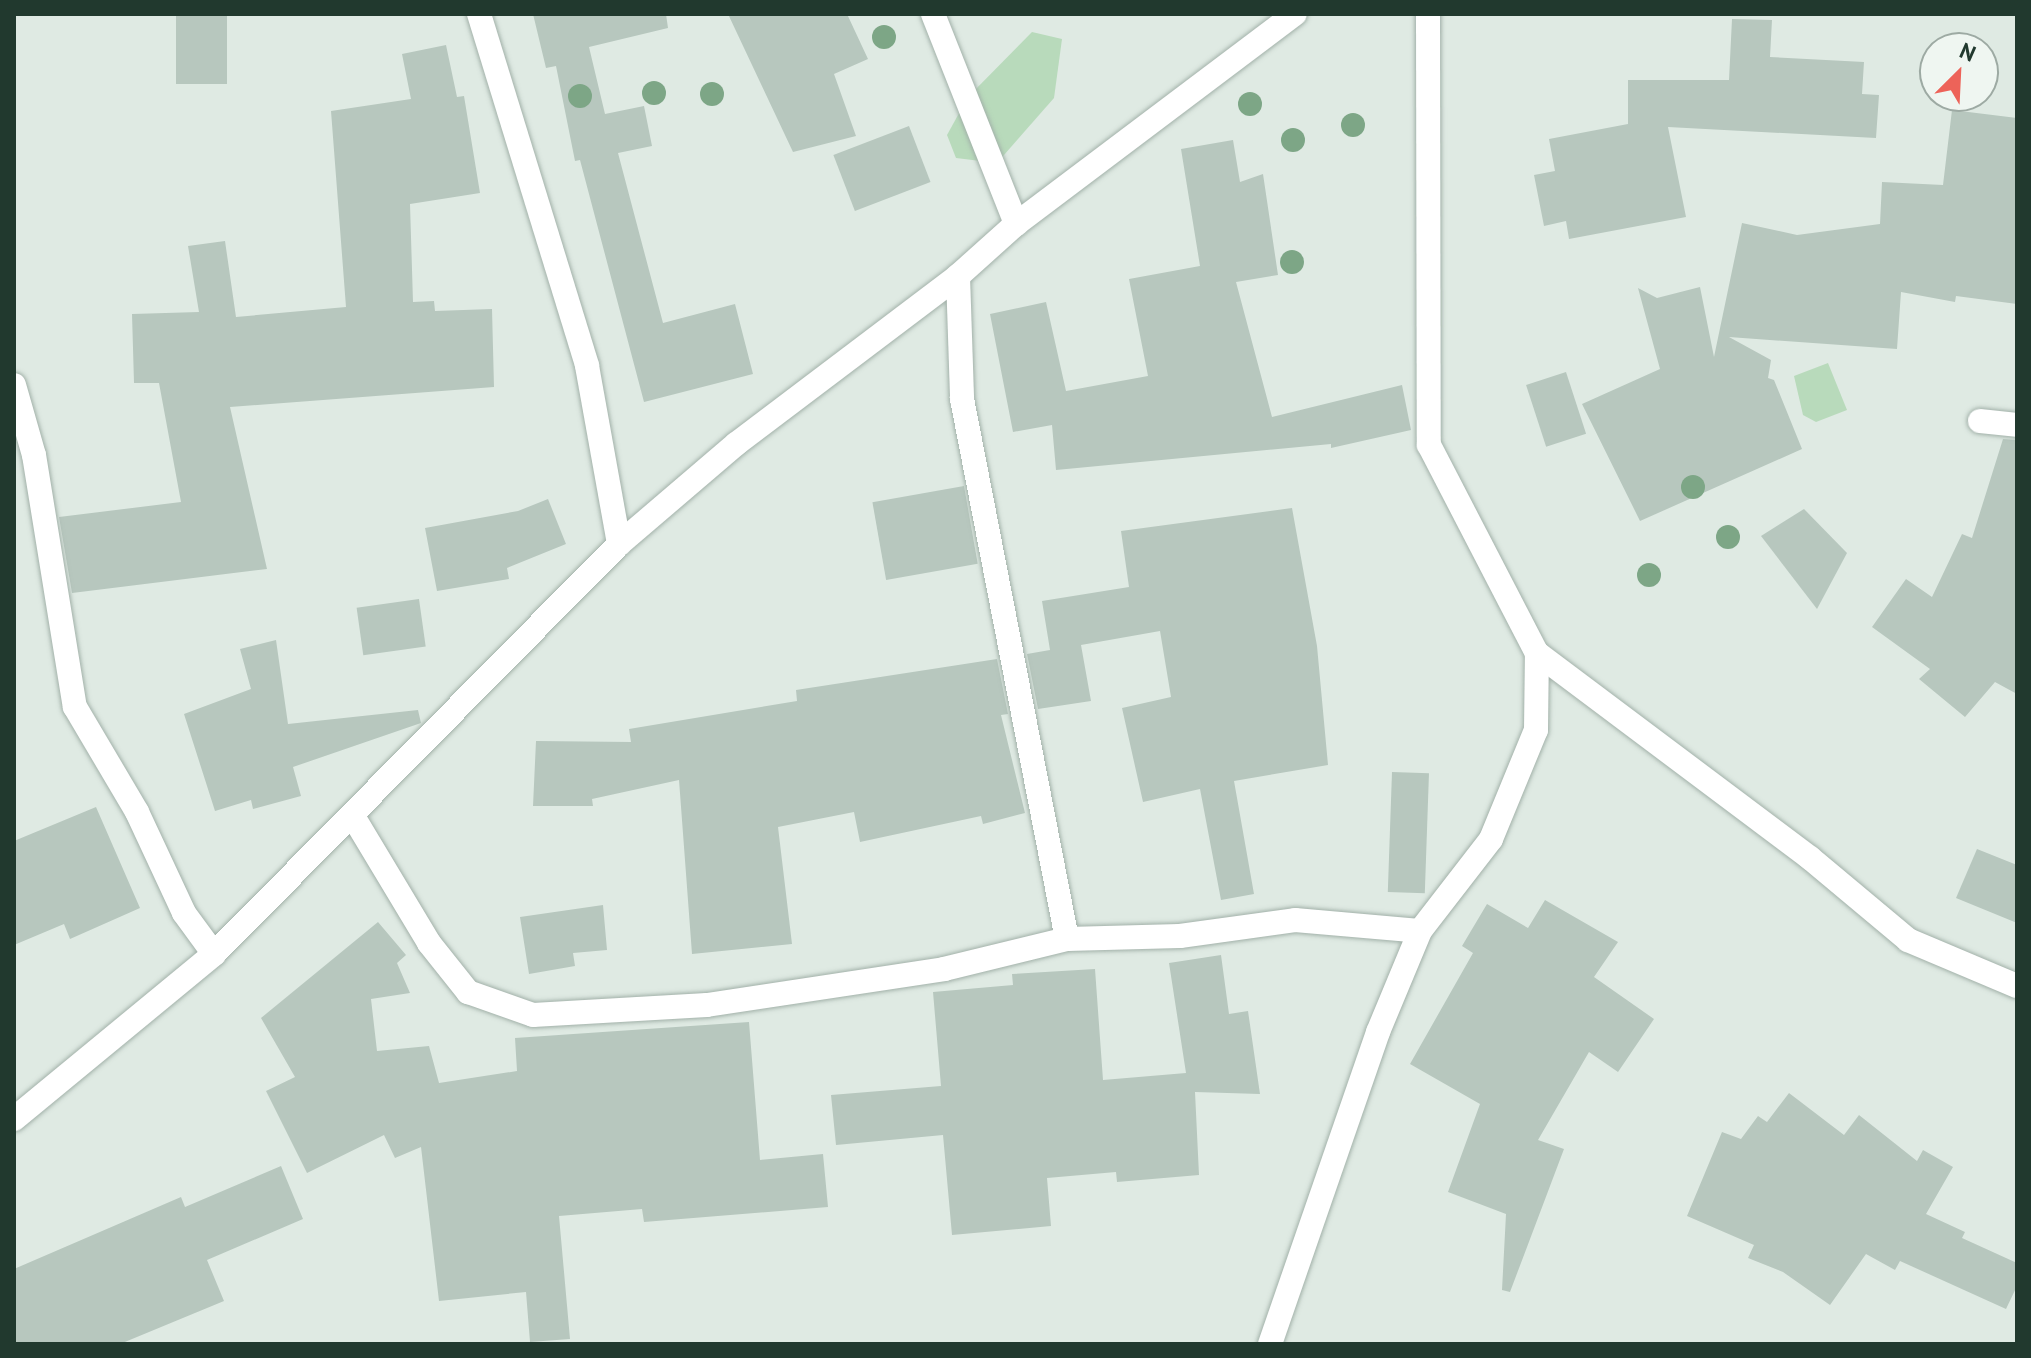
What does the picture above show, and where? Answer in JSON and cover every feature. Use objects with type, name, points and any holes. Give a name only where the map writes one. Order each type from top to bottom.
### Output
[{"type":"street","points":[[479,14],[587,366],[619,544]]},
{"type":"street","points":[[933,14],[1016,224]]},
{"type":"street","points":[[14,1119],[214,954],[354,818],[619,544],[736,444],[958,276],[1016,224],[1295,14]]},
{"type":"street","points":[[1428,14],[1429,445],[1537,653],[1810,858],[1908,940],[2017,986]]},
{"type":"street","points":[[958,276],[962,399],[1067,939]]},
{"type":"street","points":[[14,385],[34,455],[75,707],[137,812],[184,913],[214,954]]},
{"type":"street","points":[[1980,421],[2017,425]]},
{"type":"street","points":[[1270,1344],[1378,1032],[1420,931],[1491,839],[1536,730],[1537,653]]},
{"type":"street","points":[[354,818],[429,943],[468,992],[533,1015],[707,1005],[944,969],[1067,939],[1180,936],[1295,920],[1420,931]]},
{"type":"green space","points":[[1032,32],[1062,39],[1054,98],[997,163],[956,158],[947,135],[968,97]]},
{"type":"green space","points":[[1828,363],[1847,410],[1816,422],[1803,415],[1794,376]]},
{"type":"building","points":[[176,14],[227,14],[227,84],[176,84]]},
{"type":"building","points":[[533,14],[666,14],[668,28],[589,47],[605,114],[644,106],[652,146],[618,153],[663,323],[735,304],[753,374],[644,402],[580,160],[575,161],[556,66],[546,68]]},
{"type":"building","points":[[728,14],[847,14],[868,59],[834,74],[856,136],[793,152]]},
{"type":"building","points":[[1732,19],[1772,20],[1770,57],[1864,62],[1862,94],[1879,95],[1876,138],[1668,127],[1686,217],[1569,239],[1566,221],[1544,226],[1534,175],[1555,171],[1549,139],[1628,124],[1628,80],[1729,80]]},
{"type":"building","points":[[446,45],[457,97],[464,96],[480,193],[410,204],[413,302],[434,301],[435,311],[492,309],[494,387],[230,407],[267,569],[72,593],[59,517],[181,502],[159,383],[134,383],[132,314],[199,312],[188,246],[225,241],[236,317],[346,307],[331,111],[411,99],[402,54]]},
{"type":"building","points":[[1952,112],[2017,118],[2017,304],[1956,296],[1955,302],[1901,292],[1897,349],[1729,337],[1771,360],[1768,378],[1774,380],[1802,449],[1640,521],[1582,404],[1660,369],[1638,288],[1657,298],[1700,287],[1714,357],[1742,223],[1797,235],[1880,224],[1882,182],[1943,185]]},
{"type":"building","points":[[909,126],[931,182],[855,211],[833,155]]},
{"type":"building","points":[[1233,140],[1240,182],[1263,174],[1278,275],[1236,282],[1272,417],[1402,385],[1411,430],[1331,448],[1331,444],[1056,470],[1052,425],[1013,432],[990,314],[1046,302],[1066,391],[1148,376],[1129,279],[1200,266],[1181,149]]},
{"type":"building","points":[[1566,372],[1586,434],[1546,447],[1526,385]]},
{"type":"building","points":[[2003,439],[2017,440],[2017,694],[1995,682],[1965,717],[1919,679],[1930,669],[1872,627],[1906,579],[1932,597],[1962,534],[1972,538]]},
{"type":"building","points":[[964,486],[978,564],[886,580],[872,502]]},
{"type":"building","points":[[548,499],[566,544],[507,568],[509,579],[437,591],[425,528],[518,511]]},
{"type":"building","points":[[1292,508],[1317,646],[1328,765],[1234,781],[1254,894],[1221,900],[1200,789],[1143,802],[1122,708],[1171,697],[1160,631],[1081,645],[1091,701],[1038,709],[1027,654],[1050,650],[1042,601],[1129,587],[1121,531]]},
{"type":"building","points":[[1804,509],[1847,553],[1817,609],[1761,536]]},
{"type":"building","points":[[419,599],[426,647],[363,655],[357,608]]},
{"type":"building","points":[[276,640],[288,724],[418,710],[421,723],[293,767],[301,796],[253,809],[251,800],[215,811],[184,714],[251,689],[240,649]]},
{"type":"building","points":[[997,659],[1008,714],[1001,715],[1025,813],[983,824],[981,816],[860,842],[854,812],[778,827],[792,944],[692,954],[679,780],[592,799],[593,806],[533,806],[536,741],[631,742],[629,729],[797,701],[796,690]]},
{"type":"building","points":[[1392,772],[1429,773],[1425,893],[1388,892]]},
{"type":"building","points":[[96,807],[140,908],[70,939],[64,924],[14,945],[14,841]]},
{"type":"building","points":[[1977,849],[2017,865],[2017,923],[1956,898]]},
{"type":"building","points":[[1545,900],[1618,942],[1594,977],[1654,1019],[1618,1072],[1589,1052],[1538,1140],[1564,1149],[1510,1292],[1502,1290],[1506,1214],[1448,1192],[1480,1104],[1410,1064],[1473,953],[1462,946],[1487,904],[1528,928]]},
{"type":"building","points":[[603,905],[607,950],[573,953],[575,966],[529,974],[520,917]]},
{"type":"building","points":[[378,922],[406,955],[397,963],[410,993],[371,999],[377,1051],[429,1046],[439,1083],[517,1071],[515,1038],[749,1022],[760,1160],[823,1154],[828,1207],[644,1222],[642,1209],[559,1216],[570,1339],[530,1342],[526,1292],[439,1301],[421,1147],[395,1158],[384,1135],[307,1173],[266,1091],[295,1077],[261,1018]]},
{"type":"building","points":[[1221,955],[1229,1014],[1248,1011],[1260,1094],[1195,1092],[1199,1175],[1117,1182],[1116,1172],[1047,1178],[1051,1226],[952,1235],[943,1135],[836,1145],[831,1095],[941,1086],[933,992],[1013,985],[1012,974],[1095,969],[1103,1080],[1186,1073],[1169,963]]},
{"type":"building","points":[[1789,1093],[1844,1135],[1859,1115],[1917,1161],[1923,1150],[1953,1167],[1926,1214],[1965,1232],[1962,1238],[2017,1263],[2017,1286],[2006,1309],[1900,1261],[1895,1270],[1866,1254],[1830,1305],[1783,1272],[1748,1258],[1754,1245],[1687,1216],[1722,1132],[1741,1139],[1758,1116],[1767,1122]]},
{"type":"building","points":[[281,1166],[303,1219],[207,1260],[224,1301],[120,1344],[14,1344],[14,1269],[181,1197],[185,1207]]}]
